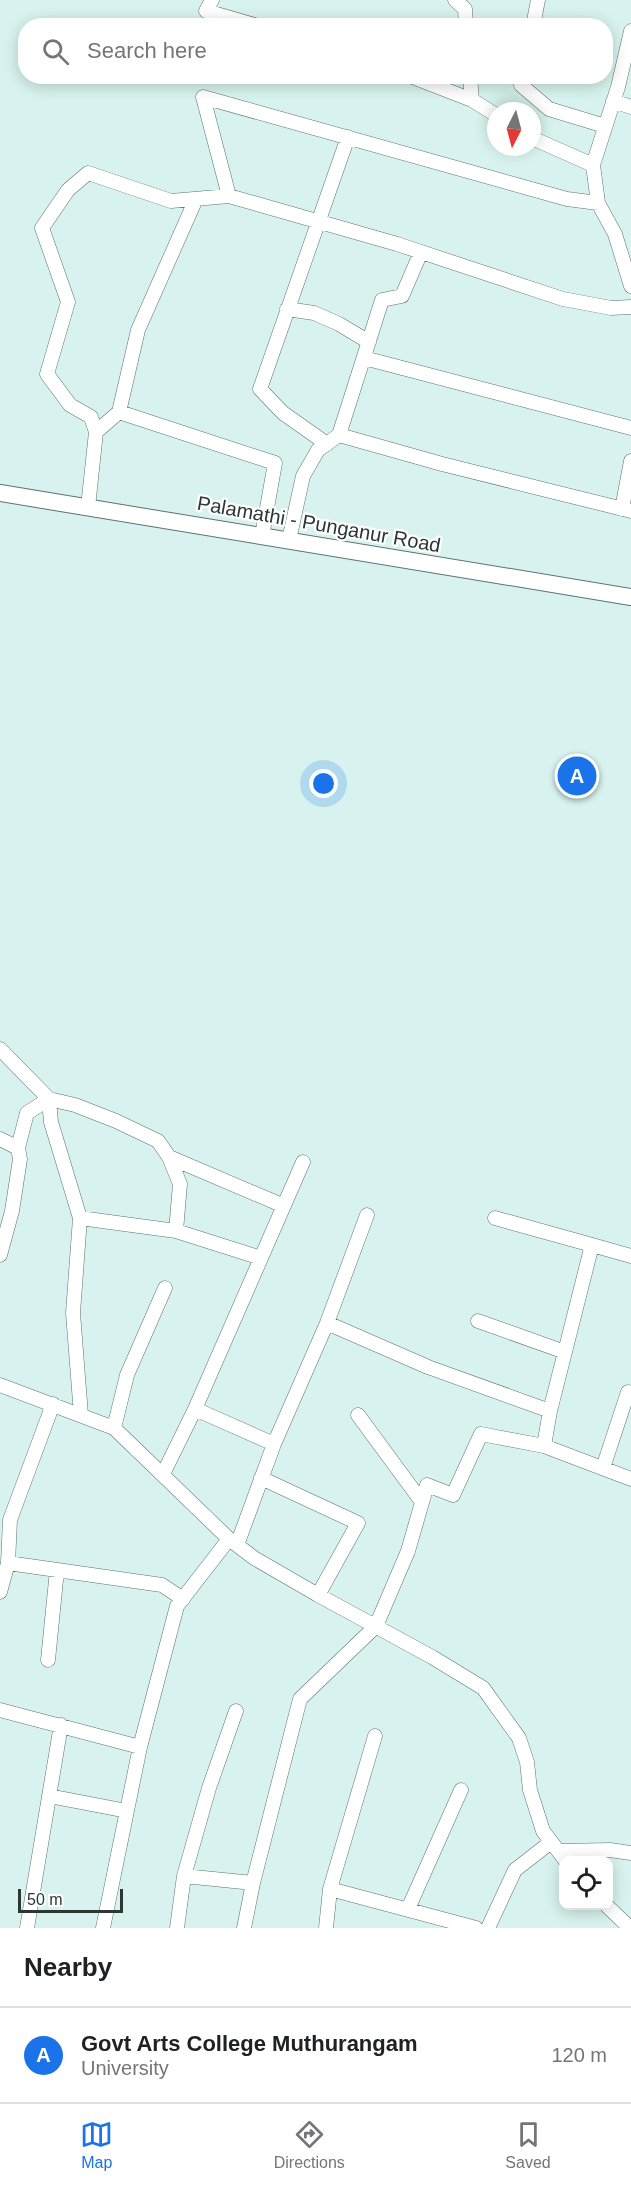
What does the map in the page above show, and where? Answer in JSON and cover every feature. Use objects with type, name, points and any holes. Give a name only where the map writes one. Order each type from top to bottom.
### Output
[{"type":"street","points":[[212,0],[206,11],[230,18]]},
{"type":"street","points":[[455,0],[465,9],[466,18]]},
{"type":"street","points":[[535,18],[538,0]]},
{"type":"street","points":[[631,33],[593,165],[598,203],[615,234],[631,286]]},
{"type":"street","points":[[431,84],[472,100],[487,109]]},
{"type":"street","points":[[471,84],[472,100]]},
{"type":"street","points":[[521,84],[549,109],[605,126]]},
{"type":"street","points":[[229,196],[203,97],[567,200],[598,203]]},
{"type":"street","points":[[613,101],[631,107]]},
{"type":"street","points":[[327,444],[283,413],[260,388],[348,137]]},
{"type":"street","points":[[541,142],[593,165]]},
{"type":"street","points":[[88,507],[96,432],[91,417],[70,405],[47,374],[68,302],[42,228],[68,190],[87,173],[171,201],[229,196],[421,252],[563,299],[611,308],[631,307]]},
{"type":"street","points":[[96,432],[118,412],[138,330],[196,199]]},
{"type":"street","points":[[624,262],[631,248]]},
{"type":"street","points":[[289,540],[303,476],[318,450],[339,435],[382,300],[402,296],[421,252]]},
{"type":"street","points":[[287,309],[314,313],[339,324],[369,342]]},
{"type":"street","points":[[364,358],[631,428]]},
{"type":"street","points":[[118,412],[275,463],[261,536]]},
{"type":"street","points":[[339,435],[442,464],[626,510],[631,461]]},
{"type":"street","name":"Palamathi - Punganur Road","points":[[0,493],[631,597]]},
{"type":"street","points":[[0,1049],[49,1099],[75,1105],[158,1141],[169,1157],[180,1184],[176,1231]]},
{"type":"street","points":[[0,1255],[12,1211],[20,1159],[18,1148],[27,1113],[49,1099]]},
{"type":"street","points":[[49,1099],[51,1122],[80,1218],[73,1313],[81,1414]]},
{"type":"street","points":[[0,1139],[18,1148]]},
{"type":"street","points":[[169,1157],[284,1206]]},
{"type":"street","points":[[163,1474],[195,1409],[303,1162]]},
{"type":"street","points":[[103,1928],[140,1747],[177,1606],[233,1542],[327,1323],[367,1215]]},
{"type":"street","points":[[80,1218],[176,1231],[261,1258]]},
{"type":"street","points":[[495,1218],[631,1256]]},
{"type":"street","points":[[544,1446],[550,1411],[592,1245]]},
{"type":"street","points":[[114,1428],[127,1376],[165,1288]]},
{"type":"street","points":[[478,1321],[565,1352]]},
{"type":"street","points":[[327,1323],[428,1367],[550,1411]]},
{"type":"street","points":[[0,1385],[114,1428],[233,1542],[254,1558],[432,1656],[483,1688],[519,1738],[527,1762],[530,1790],[543,1831],[558,1851]]},
{"type":"street","points":[[603,1468],[628,1392]]},
{"type":"street","points":[[0,1592],[10,1520],[53,1404]]},
{"type":"street","points":[[195,1409],[274,1444]]},
{"type":"street","points":[[358,1416],[422,1502]]},
{"type":"street","points":[[244,1928],[253,1883],[300,1699],[376,1626],[408,1551],[427,1485],[453,1496],[481,1434],[544,1446],[631,1479]]},
{"type":"street","points":[[261,1478],[358,1523],[318,1595]]},
{"type":"street","points":[[0,1504],[15,1508]]},
{"type":"street","points":[[4,1570],[57,1570],[162,1585],[183,1599]]},
{"type":"street","points":[[48,1660],[57,1570]]},
{"type":"street","points":[[0,1710],[140,1747]]},
{"type":"street","points":[[177,1928],[184,1876],[208,1788],[236,1711]]},
{"type":"street","points":[[27,1928],[61,1725]]},
{"type":"street","points":[[326,1928],[330,1889],[375,1736]]},
{"type":"street","points":[[408,1910],[461,1790]]},
{"type":"street","points":[[49,1796],[127,1811]]},
{"type":"street","points":[[488,1928],[515,1869],[558,1851],[610,1850],[631,1853]]},
{"type":"street","points":[[184,1876],[253,1883]]},
{"type":"street","points":[[330,1889],[476,1928]]},
{"type":"street","points":[[612,1910],[628,1927]]},
{"type":"place","name":"Govt Arts College Muthurangam","points":[[577,776]]}]
